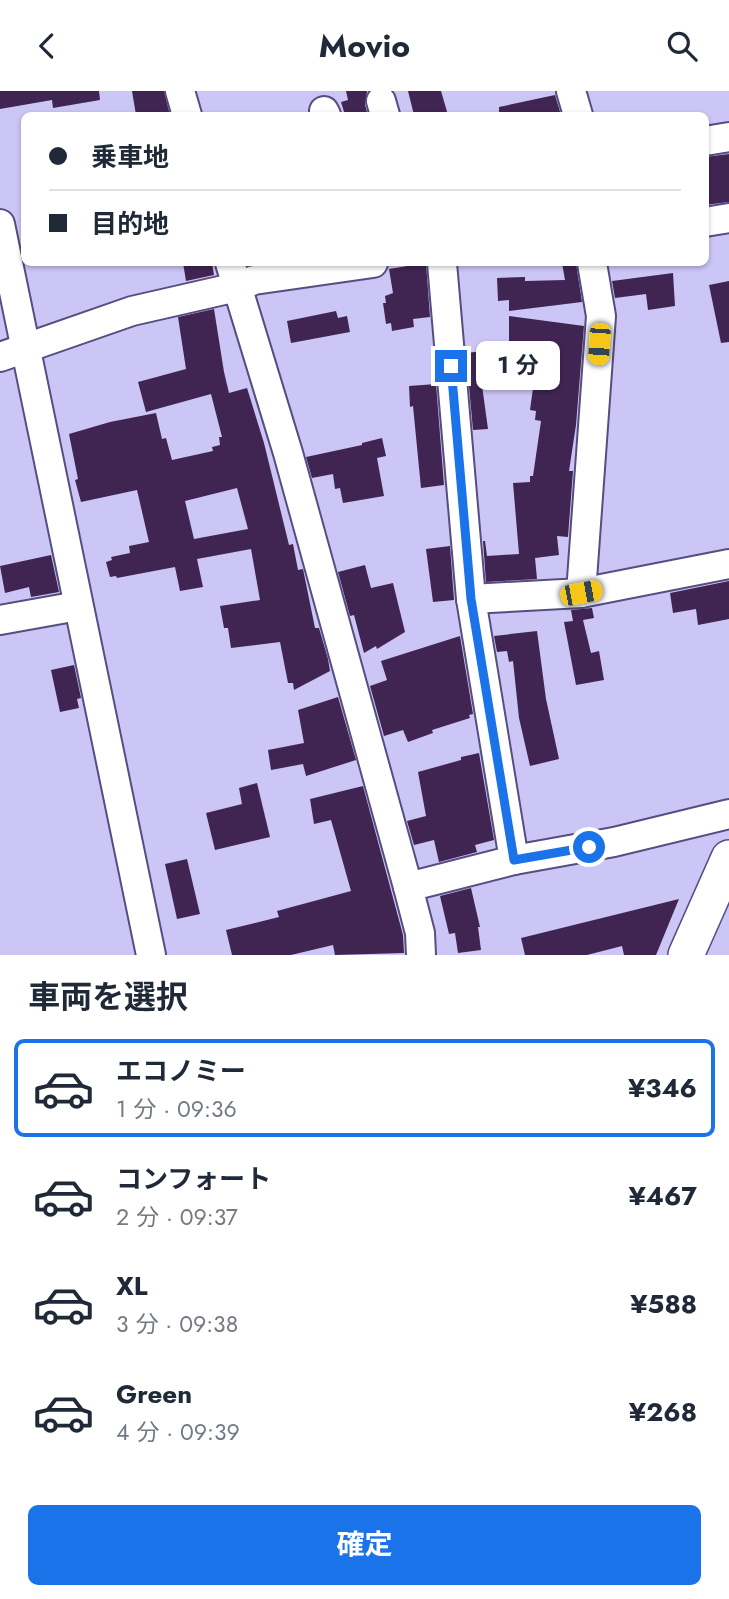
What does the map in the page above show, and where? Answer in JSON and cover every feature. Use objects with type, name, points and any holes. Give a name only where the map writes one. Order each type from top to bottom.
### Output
[{"type":"main road","points":[[686,955],[729,858]]},
{"type":"street","points":[[180,91],[186,112]]},
{"type":"street","points":[[571,91],[577,112]]},
{"type":"street","points":[[709,140],[729,137]]},
{"type":"street","points":[[709,221],[729,218]]},
{"type":"street","points":[[0,224],[13,352],[78,606],[151,955]]},
{"type":"street","points":[[13,352],[234,275],[254,280],[352,266]]},
{"type":"street","points":[[442,266],[471,599],[514,860]]},
{"type":"street","points":[[581,593],[601,316],[593,266]]},
{"type":"street","points":[[234,275],[288,453],[408,887],[420,933],[421,955]]},
{"type":"street","points":[[471,599],[581,593],[729,564]]},
{"type":"street","points":[[0,620],[78,606]]},
{"type":"street","points":[[408,887],[514,860],[614,842],[729,814]]},
{"type":"building","points":[[0,91],[99,91],[100,100],[53,108],[52,100],[0,109]]},
{"type":"building","points":[[132,91],[164,91],[169,112],[136,112]]},
{"type":"building","points":[[346,91],[367,91],[367,112],[344,112],[341,102],[348,100]]},
{"type":"building","points":[[408,91],[441,91],[447,112],[413,112]]},
{"type":"building","points":[[555,95],[560,112],[499,112],[499,107]]},
{"type":"building","points":[[729,154],[729,202],[709,204],[709,156]]},
{"type":"building","points":[[184,266],[212,266],[214,275],[186,281]]},
{"type":"building","points":[[426,266],[430,317],[413,319],[414,327],[392,331],[391,323],[386,324],[383,303],[386,303],[385,296],[393,293],[389,269]]},
{"type":"building","points":[[563,266],[576,266],[582,302],[509,311],[509,300],[498,301],[497,278],[525,277],[525,281],[565,280]]},
{"type":"building","points":[[673,273],[675,306],[648,310],[646,294],[615,298],[612,281]]},
{"type":"building","points":[[729,281],[729,342],[721,343],[709,285]]},
{"type":"building","points":[[214,309],[229,393],[247,388],[264,443],[289,545],[293,544],[298,570],[303,569],[315,628],[319,628],[330,671],[294,690],[293,683],[288,683],[280,642],[231,648],[228,628],[224,628],[220,606],[260,600],[251,549],[197,559],[203,587],[180,591],[175,567],[110,577],[106,562],[112,560],[111,557],[130,553],[129,546],[149,542],[137,490],[81,502],[69,434],[156,413],[162,439],[166,438],[172,460],[213,451],[212,447],[220,445],[219,437],[222,437],[211,394],[146,412],[138,382],[186,369],[178,317]],"holes":[[[237,488],[248,529],[194,539],[185,501]]]},
{"type":"building","points":[[336,311],[338,318],[347,316],[350,332],[291,343],[287,321]]},
{"type":"building","points":[[509,316],[584,326],[576,425],[569,471],[573,471],[568,537],[557,536],[559,555],[535,558],[537,579],[486,582],[483,541],[487,556],[519,554],[513,483],[530,482],[530,476],[533,476],[541,421],[535,420],[536,411],[530,410],[536,366],[484,371],[484,378],[481,378],[488,429],[473,430],[466,353],[509,348]]},
{"type":"building","points":[[436,384],[444,485],[421,488],[409,386]]},
{"type":"building","points":[[382,438],[386,456],[377,458],[384,496],[343,503],[340,488],[335,489],[333,474],[312,478],[306,457]]},
{"type":"building","points":[[450,546],[454,600],[433,602],[426,549]]},
{"type":"building","points":[[51,555],[59,592],[31,597],[29,587],[5,593],[0,566]]},
{"type":"building","points":[[365,565],[371,588],[393,583],[405,632],[377,649],[376,646],[364,653],[338,572]]},
{"type":"building","points":[[729,581],[729,619],[698,625],[696,609],[673,613],[670,593]]},
{"type":"building","points":[[592,608],[594,618],[583,620],[591,653],[599,651],[604,680],[576,685],[564,622],[573,621],[571,610]]},
{"type":"building","points":[[537,631],[546,699],[559,759],[530,766],[519,718],[513,661],[509,662],[507,651],[497,652],[494,636]]},
{"type":"building","points":[[460,636],[473,714],[469,715],[470,718],[432,730],[433,733],[408,742],[403,730],[384,736],[370,686],[387,680],[381,661]]},
{"type":"building","points":[[74,665],[81,698],[77,699],[79,708],[60,712],[51,670]]},
{"type":"building","points":[[338,697],[356,760],[306,776],[303,764],[271,770],[268,750],[304,743],[298,710]]},
{"type":"building","points":[[479,753],[494,840],[475,845],[477,852],[439,862],[434,840],[414,845],[407,821],[426,816],[418,772]]},
{"type":"building","points":[[257,783],[270,837],[215,850],[206,813],[242,804],[239,788]]},
{"type":"building","points":[[363,786],[403,935],[404,953],[335,955],[333,945],[291,955],[232,955],[226,930],[279,917],[277,911],[351,891],[331,820],[314,824],[310,799]]},
{"type":"building","points":[[187,859],[200,914],[177,919],[165,864]]},
{"type":"building","points":[[471,888],[480,927],[481,950],[458,953],[455,933],[449,934],[440,896]]},
{"type":"building","points":[[679,899],[656,955],[624,955],[622,946],[587,955],[525,955],[521,938]]},
{"type":"route","points":[[451,366],[471,599],[514,860],[589,847]]}]
